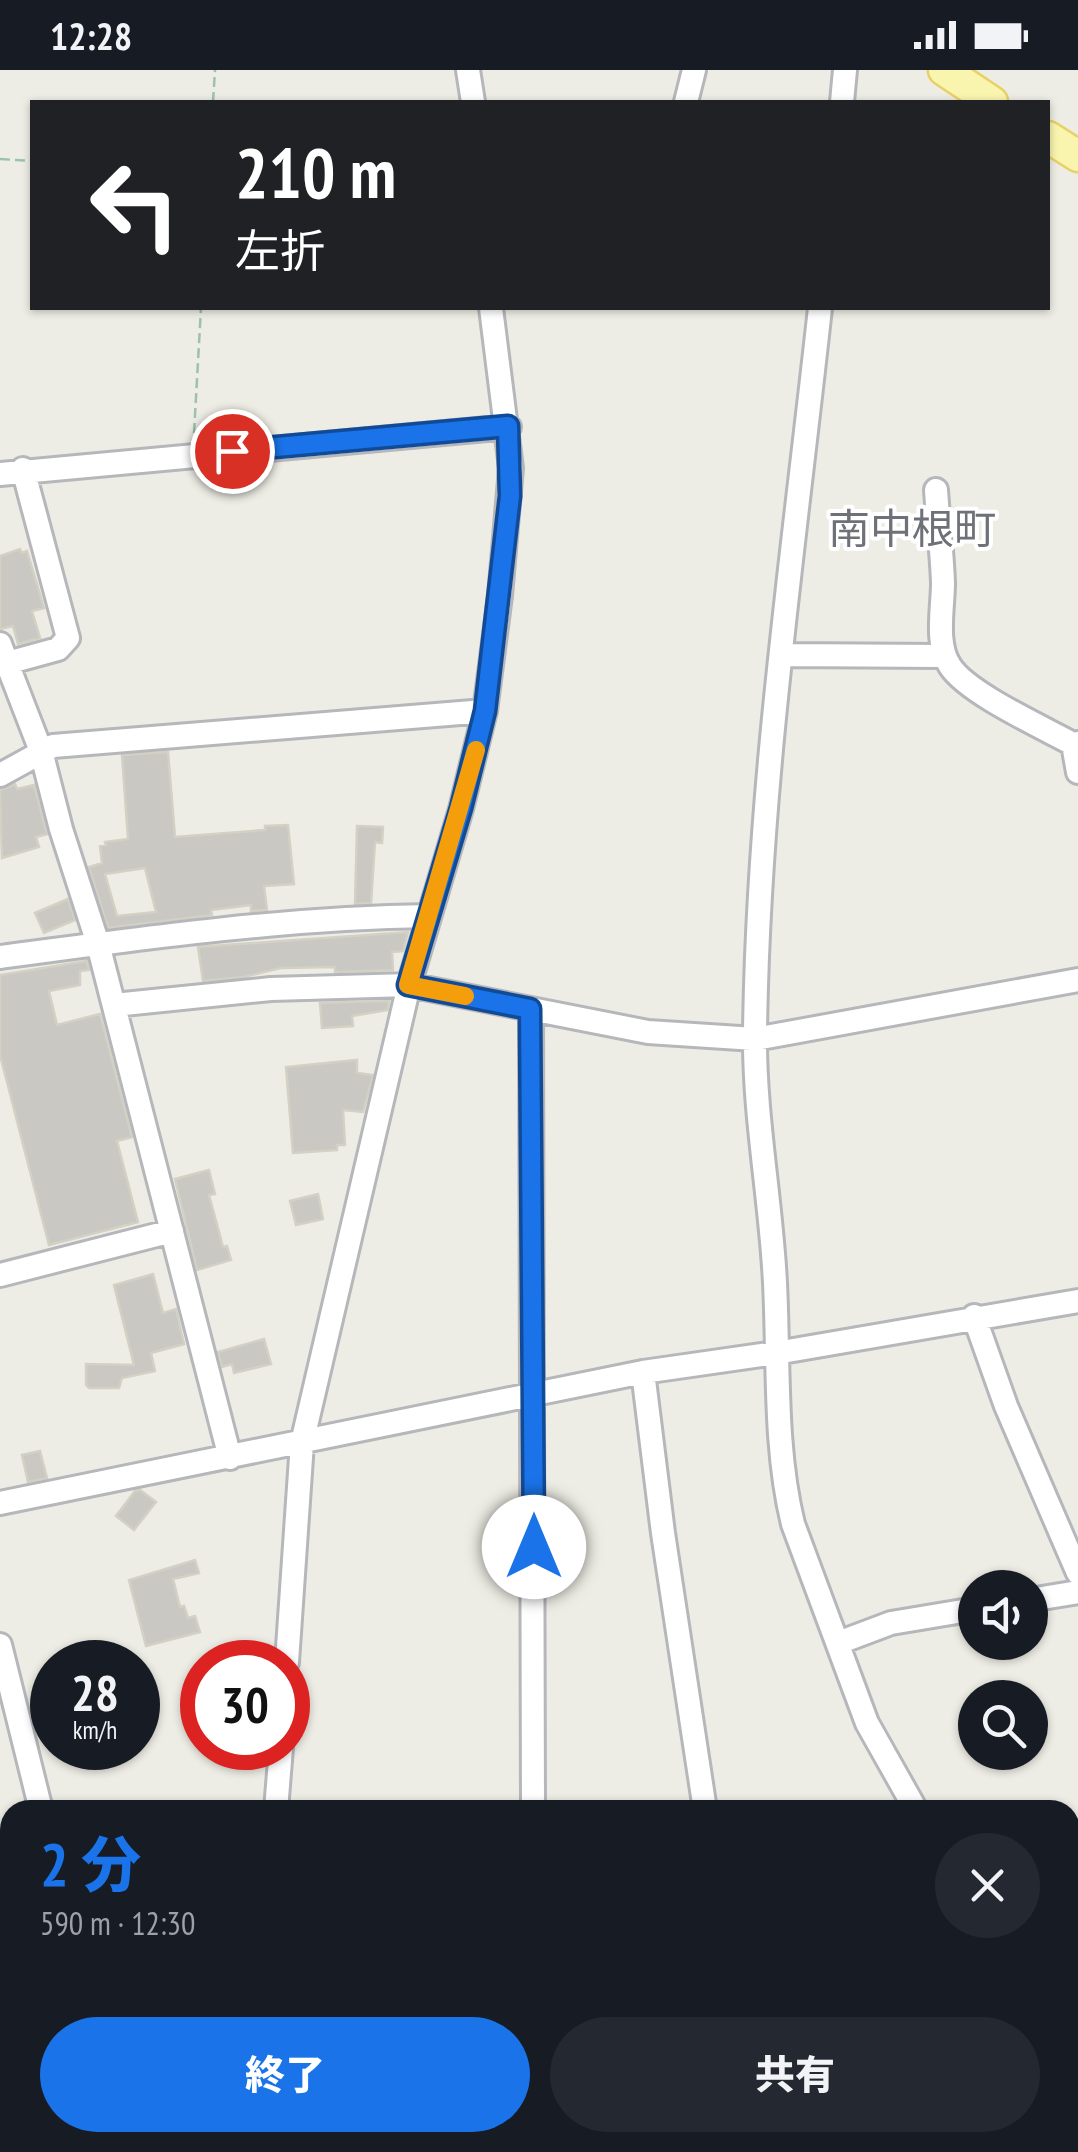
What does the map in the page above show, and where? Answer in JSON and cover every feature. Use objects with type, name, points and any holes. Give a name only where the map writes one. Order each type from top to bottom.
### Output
[{"type":"main road","points":[[944,70],[989,100]]},
{"type":"main road","points":[[1050,139],[1078,156]]},
{"type":"street","points":[[468,70],[476,100]]},
{"type":"street","points":[[686,100],[694,70]]},
{"type":"street","points":[[842,100],[845,70]]},
{"type":"street","points":[[289,1640],[302,1443],[408,985],[461,808],[485,711],[510,496],[508,426],[492,310]]},
{"type":"street","points":[[820,310],[758,888],[755,1039],[775,1281],[776,1353],[787,1496],[867,1723],[910,1800]]},
{"type":"street","points":[[230,1458],[98,944],[60,829],[41,752],[2,657],[58,650],[68,638],[12,472],[508,426]]},
{"type":"street","points":[[936,490],[944,656],[951,670],[966,684],[1075,744],[1078,772]]},
{"type":"street","points":[[783,655],[944,656]]},
{"type":"street","points":[[0,774],[54,746],[485,711]]},
{"type":"street","points":[[0,957],[297,922],[429,916]]},
{"type":"street","points":[[114,1004],[271,989],[408,985],[648,1032],[755,1039],[1078,980]]},
{"type":"street","points":[[530,1009],[534,1800]]},
{"type":"street","points":[[0,1275],[172,1231]]},
{"type":"street","points":[[0,1503],[643,1372],[1078,1301]]},
{"type":"street","points":[[974,1316],[1006,1406],[1078,1572]]},
{"type":"street","points":[[643,1372],[703,1800]]},
{"type":"street","points":[[1048,1597],[1078,1592]]},
{"type":"street","points":[[838,1643],[890,1623],[958,1612]]},
{"type":"street","points":[[0,1645],[5,1681],[38,1800]]},
{"type":"street","points":[[277,1800],[279,1770]]},
{"type":"path","points":[[212,100],[214,70]]},
{"type":"path","points":[[0,159],[30,161]]},
{"type":"path","points":[[193,454],[201,310]]},
{"type":"building","points":[[20,549],[22,553],[27,551],[44,608],[32,611],[40,638],[18,644],[13,626],[0,629],[0,556]]},
{"type":"building","points":[[168,752],[175,837],[288,825],[294,884],[264,886],[267,910],[251,911],[251,905],[211,910],[212,915],[108,928],[89,867],[102,863],[100,846],[105,842],[128,839],[122,755]],"holes":[[[145,868],[156,912],[117,916],[105,874]]]},
{"type":"building","points":[[15,784],[17,789],[34,785],[47,834],[36,837],[39,847],[2,858],[0,790]]},
{"type":"building","points":[[357,826],[383,827],[382,843],[375,842],[371,903],[355,904]]},
{"type":"building","points":[[68,899],[75,920],[44,933],[35,913]]},
{"type":"building","points":[[408,932],[403,951],[392,952],[393,970],[335,972],[335,967],[281,968],[203,981],[198,947]]},
{"type":"building","points":[[87,961],[89,970],[80,971],[80,985],[49,991],[57,1025],[100,1014],[132,1137],[117,1141],[138,1222],[49,1245],[0,1055],[0,975]]},
{"type":"building","points":[[389,1001],[388,1010],[352,1016],[353,1026],[322,1028],[320,1003]]},
{"type":"building","points":[[357,1060],[357,1073],[373,1075],[363,1112],[343,1110],[345,1145],[337,1145],[337,1150],[293,1153],[286,1067]]},
{"type":"building","points":[[209,1170],[215,1194],[209,1195],[223,1247],[227,1246],[231,1260],[197,1270],[175,1179]]},
{"type":"building","points":[[318,1194],[323,1219],[296,1225],[290,1201]]},
{"type":"building","points":[[153,1274],[163,1313],[176,1309],[184,1344],[151,1353],[155,1371],[122,1378],[119,1388],[89,1388],[86,1364],[134,1365],[114,1285]]},
{"type":"building","points":[[264,1339],[271,1364],[234,1373],[232,1364],[222,1367],[218,1352]]},
{"type":"building","points":[[40,1451],[47,1478],[28,1482],[22,1455]]},
{"type":"building","points":[[140,1490],[156,1502],[134,1530],[116,1516]]},
{"type":"building","points":[[195,1560],[199,1573],[173,1579],[180,1607],[184,1606],[188,1618],[195,1616],[200,1632],[160,1642],[144,1640],[129,1580]]},
{"type":"slow traffic","points":[[465,996],[408,985],[476,750]]},
{"type":"district","name":"南中根町","points":[[912,529]]},
{"type":"route","points":[[232,451],[508,426],[510,496],[485,711],[461,808],[408,985],[530,1009],[534,1547]]}]
